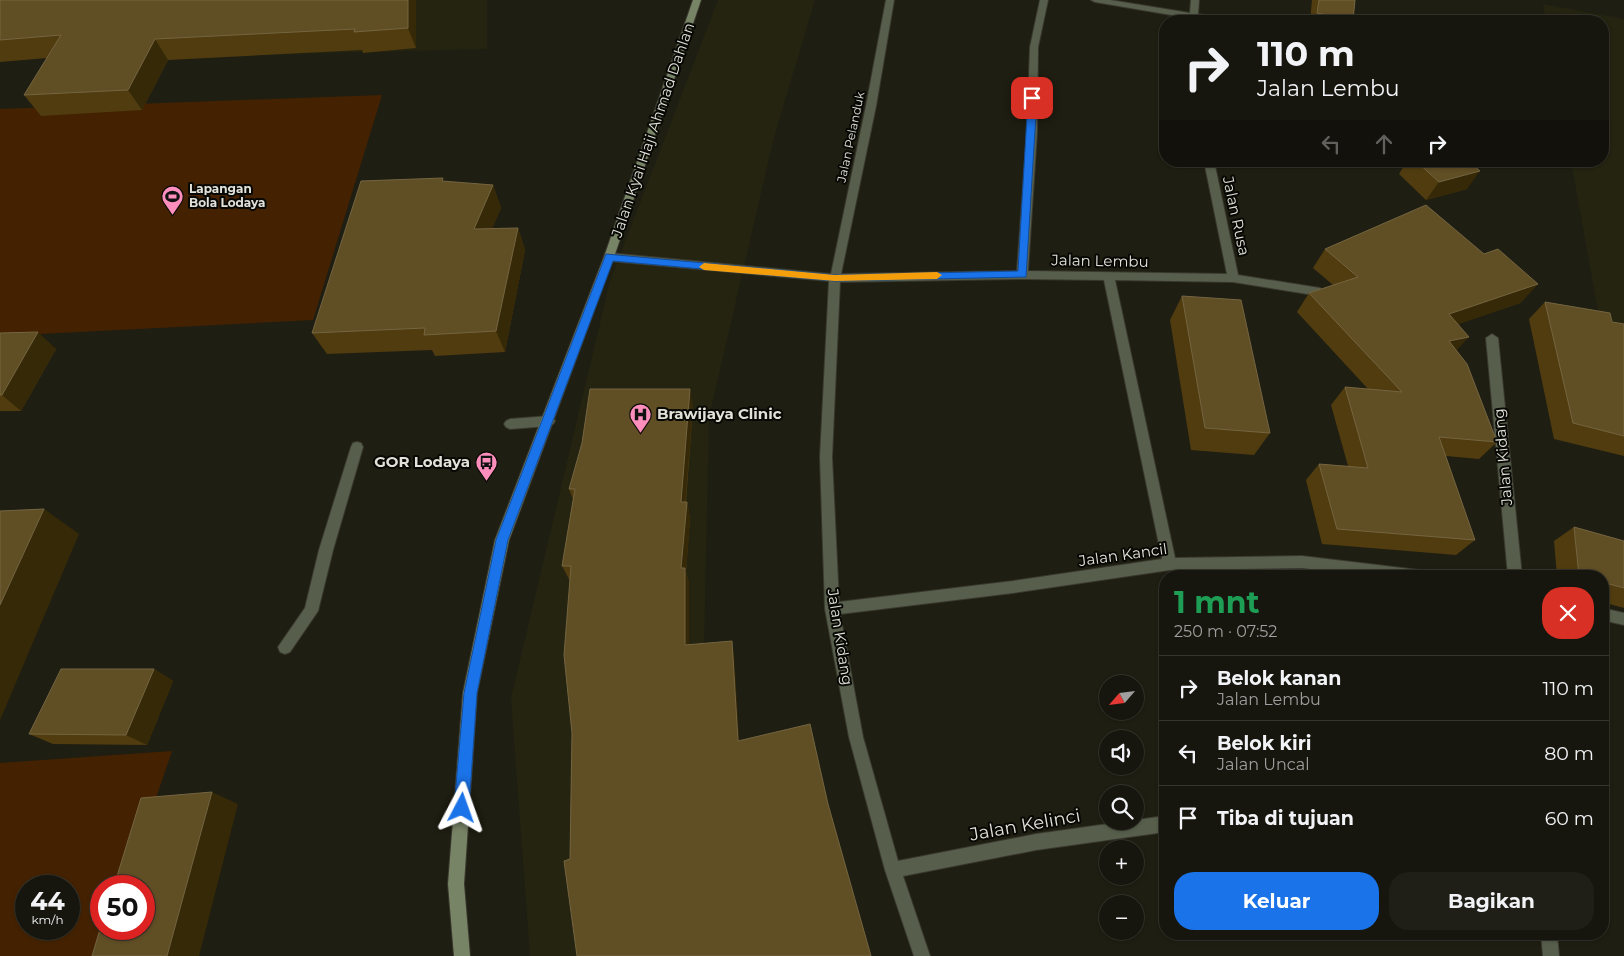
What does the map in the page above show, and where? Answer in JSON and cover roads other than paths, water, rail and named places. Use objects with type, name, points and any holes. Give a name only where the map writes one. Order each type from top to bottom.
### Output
[{"type":"main road","name":"Jalan Kyai Haji Ahmad Dahlan","points":[[462,956],[456,884],[470,693],[502,540],[549,420],[609,257],[697,0]]},
{"type":"street","name":"Jalan Pelanduk","points":[[835,278],[871,106],[890,0]]},
{"type":"street","points":[[1022,275],[1032,132],[1034,47],[1044,0]]},
{"type":"street","points":[[1095,0],[1172,15]]},
{"type":"street","points":[[1193,15],[1195,0]]},
{"type":"street","name":"Jalan Rusa","points":[[1210,167],[1234,278]]},
{"type":"street","name":"Jalan Lembu","points":[[609,257],[835,278],[1022,275],[1234,278],[1320,292]]},
{"type":"street","points":[[1108,276],[1170,564]]},
{"type":"street","name":"Jalan Kidang","points":[[835,278],[826,457],[832,609],[856,737],[893,870],[922,956]]},
{"type":"street","name":"Jalan Kidang","points":[[1492,338],[1514,570]]},
{"type":"street","points":[[510,424],[549,420]]},
{"type":"street","points":[[285,647],[311,611],[326,550],[357,447]]},
{"type":"street","name":"Jalan Kancil","points":[[832,609],[1013,587],[1170,564],[1302,562],[1369,570]]},
{"type":"street","points":[[1609,616],[1624,619]]},
{"type":"street","name":"Jalan Kelinci","points":[[893,870],[1036,842],[1159,825]]},
{"type":"street","points":[[1550,940],[1551,956]]},
{"type":"place","name":"Lapangan Bola Lodaya","points":[[173,215]]},
{"type":"place","name":"Brawijaya Clinic","points":[[641,433]]},
{"type":"place","name":"GOR Lodaya","points":[[486,481]]}]
